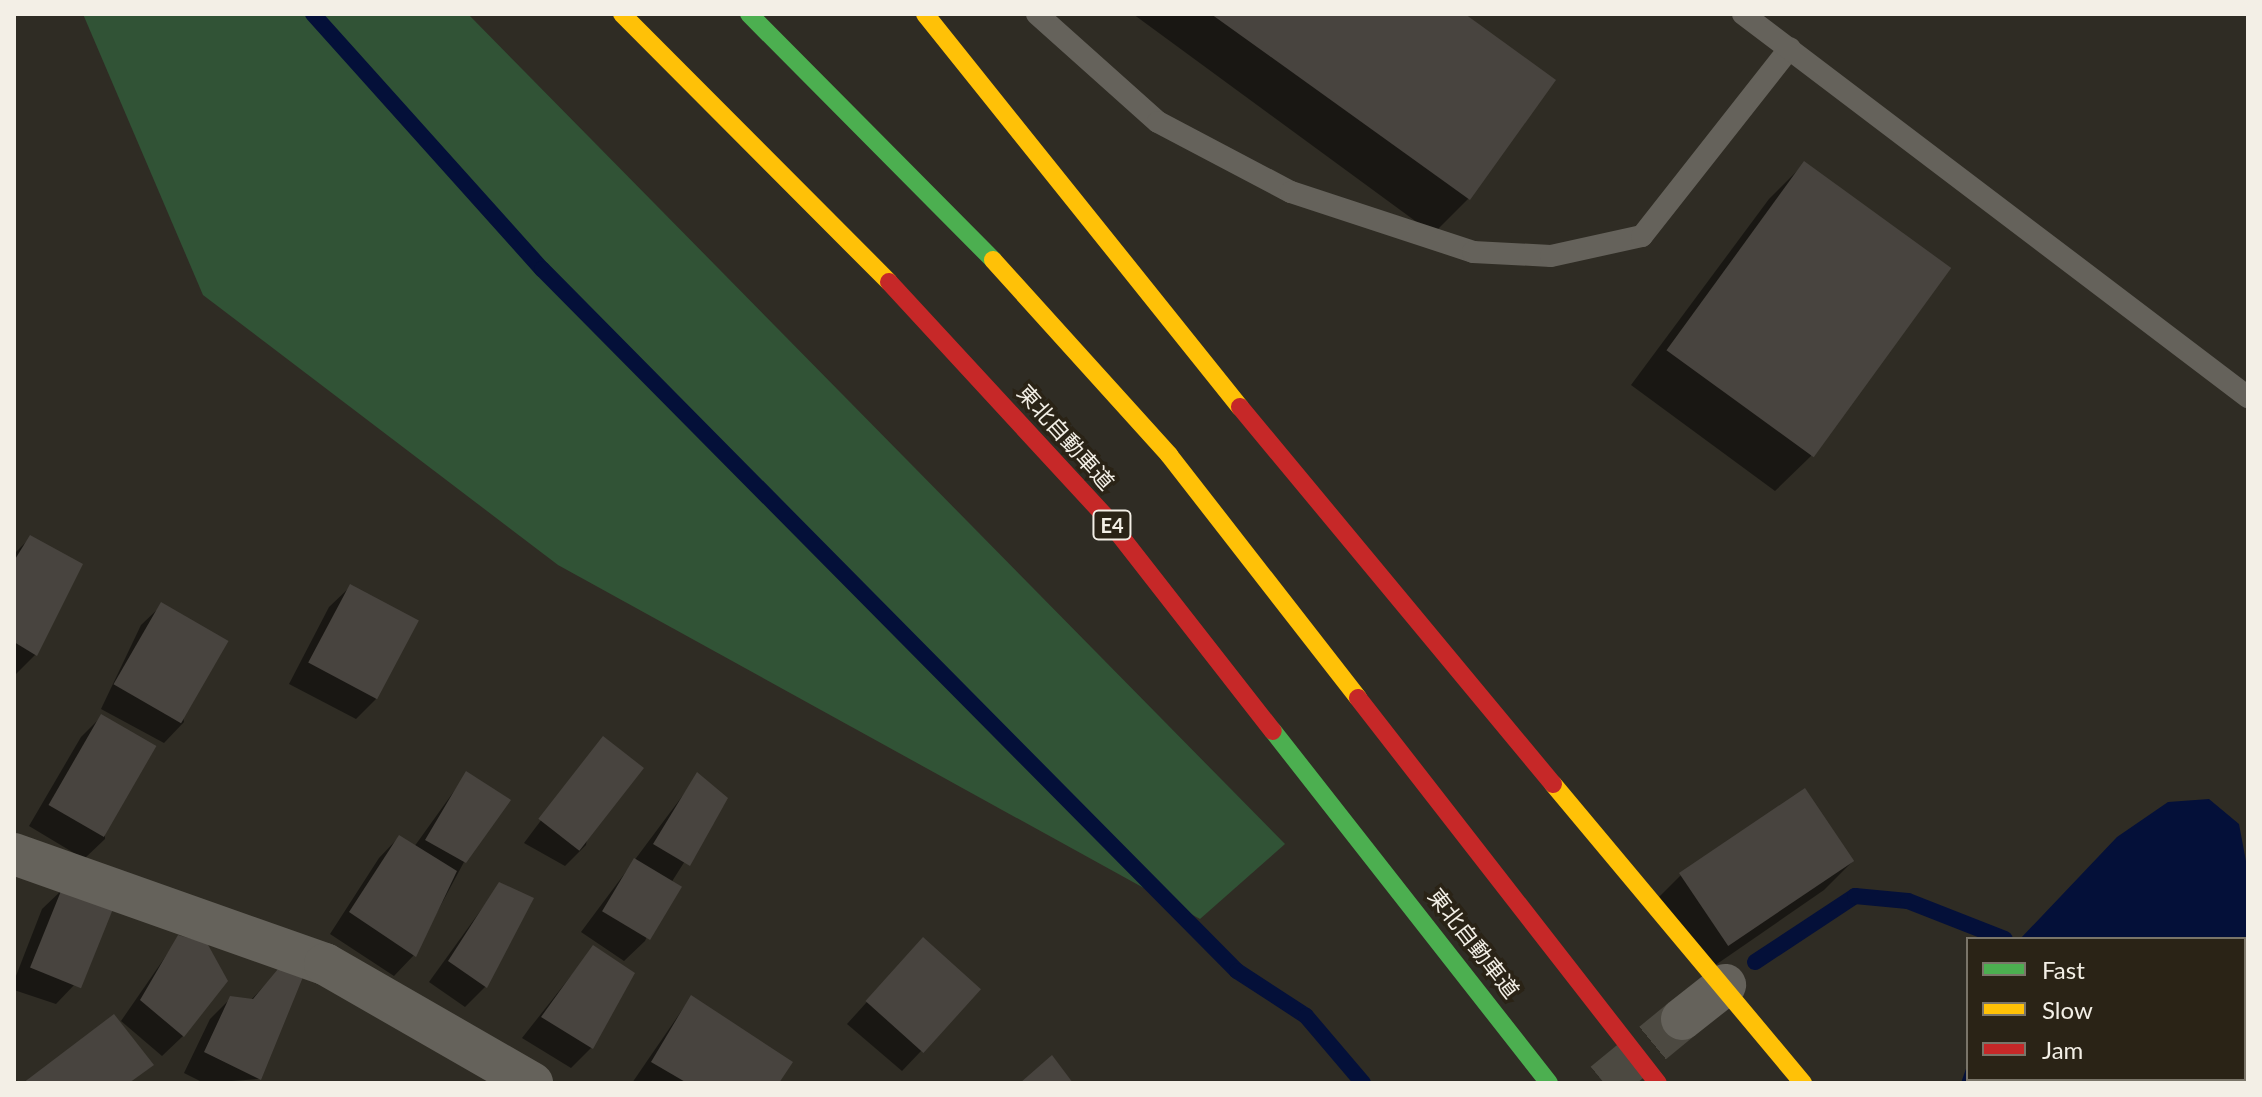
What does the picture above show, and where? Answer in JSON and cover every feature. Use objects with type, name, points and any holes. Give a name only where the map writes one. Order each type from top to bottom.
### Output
[{"type":"main road","name":"東北自動車道","points":[[622,14],[807,193],[1104,515],[1549,1083]]},
{"type":"main road","points":[[749,14],[1006,273],[1169,455],[1658,1083]]},
{"type":"main road","points":[[925,14],[1254,425],[1725,985],[1803,1083]]},
{"type":"street","points":[[14,854],[325,964],[532,1083]]},
{"type":"street","points":[[1682,1019],[1725,985]]},
{"type":"lane","points":[[1037,14],[1158,122],[1291,192],[1473,252],[1551,256],[1642,236],[1790,48]]},
{"type":"lane","points":[[1743,14],[2248,397]]},
{"type":"green space","points":[[83,14],[468,14],[1285,844],[1200,919],[558,565],[203,295]]},
{"type":"water","points":[[2209,799],[2239,824],[2248,872],[2248,1083],[1961,1083],[1966,1069],[1966,1081],[2246,1081],[2246,937],[2022,937],[2117,837],[2168,802]]},
{"type":"building","points":[[1211,14],[1465,14],[1556,80],[1470,200]]},
{"type":"building","points":[[1804,161],[1951,268],[1814,457],[1666,350]]},
{"type":"building","points":[[30,535],[83,564],[37,656],[14,642],[14,561]]},
{"type":"building","points":[[350,584],[419,621],[377,699],[308,663]]},
{"type":"building","points":[[161,602],[229,641],[181,723],[114,684]]},
{"type":"building","points":[[101,714],[156,746],[104,837],[48,805]]},
{"type":"building","points":[[603,736],[644,768],[579,851],[538,819]]},
{"type":"building","points":[[466,771],[511,800],[466,863],[425,840]]},
{"type":"building","points":[[697,772],[728,798],[690,866],[653,844]]},
{"type":"building","points":[[1805,788],[1854,861],[1728,946],[1679,873]]},
{"type":"building","points":[[399,835],[457,871],[416,957],[349,912]]},
{"type":"building","points":[[634,858],[682,887],[650,940],[602,911]]},
{"type":"building","points":[[499,882],[534,898],[487,988],[448,961]]},
{"type":"building","points":[[63,886],[114,907],[81,988],[30,968]]},
{"type":"building","points":[[178,935],[207,943],[228,981],[184,1037],[140,1000]]},
{"type":"building","points":[[923,937],[981,989],[923,1053],[865,1001]]},
{"type":"building","points":[[593,945],[635,973],[593,1049],[541,1017]]},
{"type":"building","points":[[278,969],[303,977],[261,1080],[204,1052],[230,996],[253,999]]},
{"type":"building","points":[[691,995],[793,1062],[779,1083],[687,1083],[651,1062]]},
{"type":"building","points":[[114,1014],[154,1065],[129,1083],[23,1083]]},
{"type":"building","points":[[1052,1055],[1073,1083],[1020,1083]]},
{"type":"waterway","points":[[313,14],[542,269],[1237,971],[1306,1016],[1363,1083]]},
{"type":"waterway","points":[[1755,962],[1855,896],[1908,901],[2000,937]]},
{"type":"tunnel","points":[[1604,1083],[1682,1019]]},
{"type":"traffic: fast","points":[[749,14],[993,260]]},
{"type":"traffic: fast","points":[[1273,731],[1549,1083]]},
{"type":"traffic: slow","points":[[622,14],[889,282]]},
{"type":"traffic: slow","points":[[925,14],[1240,407]]},
{"type":"traffic: slow","points":[[993,260],[1169,455],[1358,698]]},
{"type":"traffic: slow","points":[[1553,784],[1803,1083]]},
{"type":"traffic: jam","points":[[889,282],[1104,515],[1273,731]]},
{"type":"traffic: jam","points":[[1240,407],[1553,784]]},
{"type":"traffic: jam","points":[[1358,698],[1658,1083]]}]
